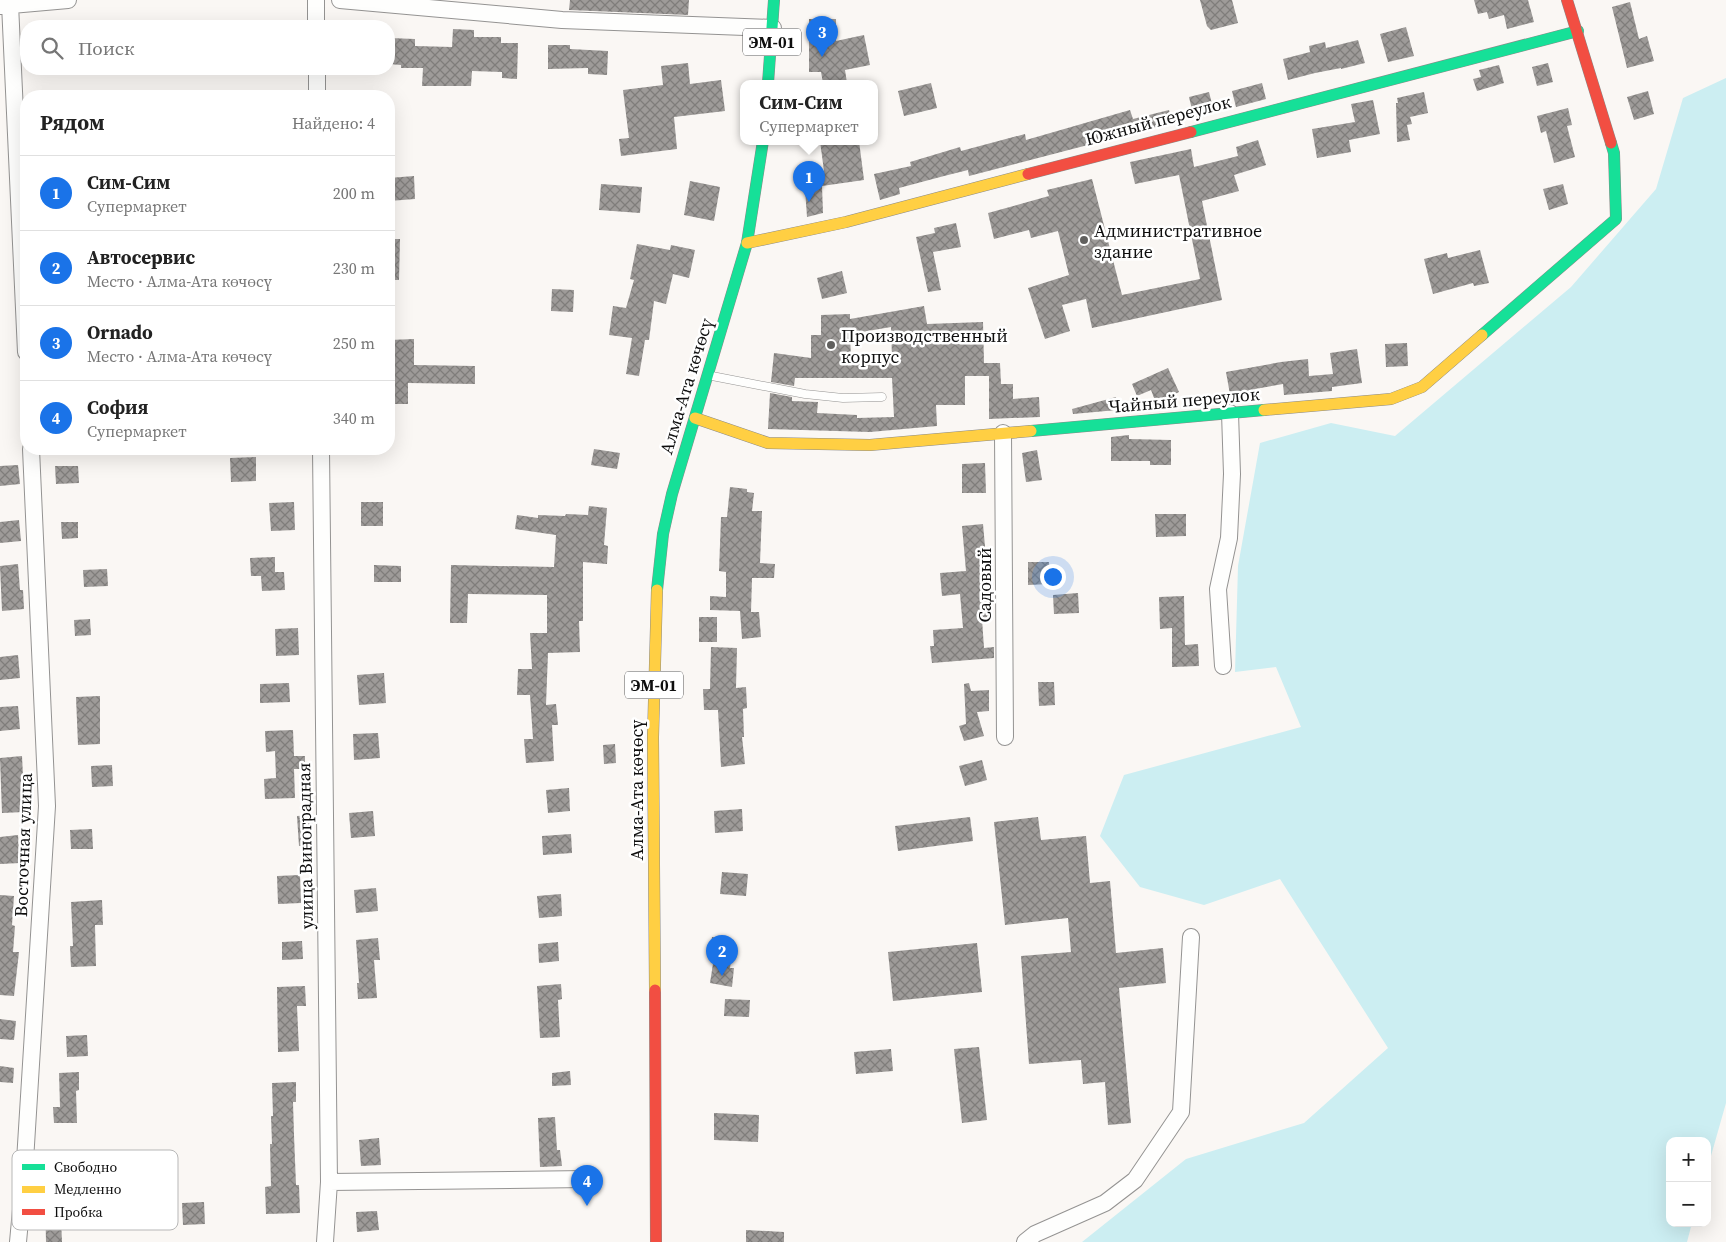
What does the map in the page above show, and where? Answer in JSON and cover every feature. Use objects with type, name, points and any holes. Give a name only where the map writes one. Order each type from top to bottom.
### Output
[{"type":"main road","name":"ЭМ-01","points":[[768,80],[774,0]]},
{"type":"main road","points":[[1567,0],[1578,31]]},
{"type":"main road","name":"Чайный переулок","points":[[695,418],[768,443],[870,445],[1390,399],[1422,386],[1616,219],[1614,153],[1578,31]]},
{"type":"main road","name":"Южный переулок","points":[[746,243],[846,222],[1578,31]]},
{"type":"main road","name":"Алма-Ата көчөсү","points":[[656,1242],[653,737],[658,572],[663,534],[672,494],[746,243],[763,145]]},
{"type":"street","points":[[20,253],[5,5],[68,0]]},
{"type":"street","points":[[316,0],[316,20]]},
{"type":"street","points":[[340,0],[562,20],[773,28]]},
{"type":"street","points":[[317,75],[317,90]]},
{"type":"street","points":[[1223,666],[1218,589],[1229,538],[1232,474],[1230,413]]},
{"type":"street","name":"Садовый","points":[[1003,433],[1005,737]]},
{"type":"street","name":"Восточная улица","points":[[26,1150],[47,806],[31,455]]},
{"type":"street","name":"улица Виноградная","points":[[321,455],[329,1182],[325,1242]]},
{"type":"street","points":[[1025,1242],[1035,1234],[1105,1203],[1135,1180],[1181,1112],[1191,938]]},
{"type":"street","points":[[329,1182],[586,1179]]},
{"type":"lane","points":[[708,375],[805,394],[843,398],[882,397]]},
{"type":"water","points":[[1726,78],[1726,1103],[1711,1156],[1711,1137],[1666,1137],[1666,1227],[1691,1227],[1687,1242],[1082,1242],[1186,1159],[1304,1123],[1388,1048],[1280,879],[1204,905],[1140,887],[1100,836],[1124,775],[1301,727],[1276,667],[1235,672],[1238,566],[1260,443],[1331,423],[1395,436],[1571,287],[1656,189],[1683,98]]},
{"type":"building","points":[[570,0],[689,0],[688,15],[569,10]]},
{"type":"building","points":[[1200,0],[1232,0],[1238,23],[1211,30],[1207,26]]},
{"type":"building","points":[[1474,0],[1528,0],[1534,22],[1507,29],[1504,15],[1489,19],[1487,12],[1478,14]]},
{"type":"building","points":[[1630,2],[1639,39],[1647,36],[1654,61],[1627,68],[1612,7]]},
{"type":"building","points":[[809,19],[836,19],[836,41],[864,35],[870,65],[845,70],[847,80],[822,80],[821,72],[809,72]]},
{"type":"building","points":[[1406,27],[1414,56],[1388,62],[1380,34]]},
{"type":"building","points":[[453,29],[474,30],[474,37],[501,37],[501,43],[518,43],[517,79],[502,78],[502,72],[472,71],[471,86],[422,86],[423,68],[401,68],[401,65],[395,64],[395,38],[415,39],[415,46],[452,47]]},
{"type":"building","points":[[1358,40],[1365,63],[1288,80],[1283,59],[1310,52],[1309,46],[1325,42],[1326,48]]},
{"type":"building","points":[[548,45],[570,45],[570,49],[608,51],[607,75],[588,74],[588,68],[548,69]]},
{"type":"building","points":[[688,63],[690,84],[721,80],[725,111],[674,117],[677,149],[621,156],[619,139],[629,138],[623,90],[663,85],[661,66]]},
{"type":"building","points":[[1548,63],[1553,82],[1537,86],[1532,67]]},
{"type":"building","points":[[1499,65],[1504,83],[1477,91],[1473,79],[1481,77],[1479,70]]},
{"type":"building","points":[[931,83],[937,108],[904,116],[898,91]]},
{"type":"building","points":[[1262,83],[1266,99],[1236,107],[1232,91]]},
{"type":"building","points":[[1648,91],[1654,114],[1634,120],[1627,97]]},
{"type":"building","points":[[1209,92],[1214,112],[1194,118],[1189,97]]},
{"type":"building","points":[[1424,92],[1428,113],[1410,117],[1412,124],[1407,125],[1410,140],[1397,142],[1397,98]]},
{"type":"building","points":[[1373,100],[1380,134],[1349,140],[1351,152],[1317,158],[1312,129],[1355,122],[1351,104]]},
{"type":"building","points":[[1568,108],[1572,125],[1567,126],[1575,157],[1554,163],[1546,131],[1541,133],[1537,116]]},
{"type":"building","points":[[1130,110],[1133,119],[1169,110],[1172,123],[969,176],[968,170],[944,176],[899,188],[900,194],[880,200],[874,174],[911,166],[910,162],[960,147],[961,151],[1025,134],[1026,140]]},
{"type":"building","points":[[1258,140],[1266,165],[1234,175],[1239,191],[1202,201],[1222,300],[1092,328],[1086,299],[1062,305],[1070,331],[1045,339],[1028,288],[1069,275],[1058,231],[1031,238],[1029,230],[994,239],[988,213],[1049,196],[1047,190],[1092,179],[1122,295],[1200,279],[1179,175],[1135,184],[1130,162],[1191,149],[1194,167],[1238,156],[1236,147]]},
{"type":"building","points":[[821,145],[860,145],[864,180],[822,186],[823,213],[807,217],[804,174],[824,171]]},
{"type":"building","points":[[414,176],[415,199],[395,201],[395,178]]},
{"type":"building","points":[[690,181],[720,187],[714,221],[684,215]]},
{"type":"building","points":[[601,184],[642,187],[640,213],[599,210]]},
{"type":"building","points":[[1563,184],[1568,204],[1549,210],[1543,189]]},
{"type":"building","points":[[956,223],[961,247],[933,252],[941,290],[928,292],[916,237],[935,233],[934,228]]},
{"type":"building","points":[[395,239],[400,239],[399,280],[395,280]]},
{"type":"building","points":[[637,244],[670,250],[671,245],[695,250],[689,278],[673,274],[666,304],[654,301],[649,340],[645,340],[639,376],[626,374],[632,338],[609,335],[613,306],[626,308],[634,280],[630,279]]},
{"type":"building","points":[[1480,250],[1489,283],[1474,286],[1473,283],[1433,294],[1424,259],[1447,253],[1448,258]]},
{"type":"building","points":[[842,271],[847,293],[822,299],[817,278]]},
{"type":"building","points":[[552,289],[574,290],[573,312],[551,311]]},
{"type":"building","points":[[924,306],[927,324],[983,322],[984,363],[1000,363],[1001,384],[1013,384],[1013,399],[1039,397],[1040,417],[989,419],[989,376],[965,376],[965,405],[936,405],[937,426],[870,432],[768,429],[770,393],[792,397],[792,401],[818,402],[817,413],[857,415],[857,418],[894,417],[892,378],[795,378],[794,386],[771,382],[774,353],[811,358],[811,335],[821,335],[821,315],[850,314],[850,319]],"holes":[[[891,327],[892,358],[851,359],[850,334]]]},
{"type":"building","points":[[414,339],[414,365],[475,366],[475,384],[408,383],[408,404],[395,404],[395,340]]},
{"type":"building","points":[[1407,343],[1408,366],[1386,367],[1385,344]]},
{"type":"building","points":[[1357,349],[1362,383],[1332,387],[1332,391],[1284,395],[1283,384],[1255,389],[1256,398],[1231,400],[1226,372],[1308,359],[1309,376],[1333,374],[1330,353]]},
{"type":"building","points":[[1168,368],[1179,392],[1156,403],[1151,390],[1137,396],[1132,384]]},
{"type":"building","points":[[1116,397],[1117,410],[1073,414],[1072,409]]},
{"type":"building","points":[[1129,435],[1129,439],[1171,440],[1171,465],[1150,465],[1150,461],[1111,461],[1111,437]]},
{"type":"building","points":[[594,449],[620,453],[617,469],[591,465]]},
{"type":"building","points":[[1037,450],[1042,480],[1026,482],[1022,453]]},
{"type":"building","points":[[256,457],[256,481],[231,482],[230,458]]},
{"type":"building","points":[[985,463],[986,493],[962,493],[962,464]]},
{"type":"building","points":[[18,465],[20,484],[0,486],[0,466]]},
{"type":"building","points":[[55,466],[78,466],[79,483],[56,484]]},
{"type":"building","points":[[730,487],[747,489],[747,492],[754,493],[752,511],[762,511],[760,563],[775,564],[774,578],[752,578],[751,612],[759,612],[761,637],[742,639],[740,611],[710,610],[710,596],[726,597],[726,572],[719,571],[721,517],[727,517]]},
{"type":"building","points":[[294,502],[295,530],[271,531],[269,503]]},
{"type":"building","points":[[361,502],[383,502],[383,526],[361,526]]},
{"type":"building","points":[[589,506],[607,508],[604,545],[608,546],[607,564],[583,562],[583,621],[579,621],[580,652],[548,653],[546,705],[556,704],[558,725],[552,725],[554,761],[526,763],[524,739],[533,739],[530,695],[517,695],[518,669],[532,669],[530,633],[547,633],[547,595],[468,594],[467,623],[450,623],[451,565],[554,567],[556,535],[515,529],[517,515],[538,518],[538,515],[588,515]]},
{"type":"building","points":[[1155,514],[1186,514],[1186,536],[1156,537]]},
{"type":"building","points":[[19,520],[21,541],[0,543],[0,522]]},
{"type":"building","points":[[61,522],[78,522],[78,538],[62,539]]},
{"type":"building","points":[[983,524],[987,569],[990,569],[991,585],[987,585],[989,618],[982,619],[984,648],[994,647],[994,658],[932,663],[930,646],[934,646],[933,630],[963,628],[960,594],[942,596],[940,573],[966,571],[962,526]]},
{"type":"building","points":[[275,557],[275,572],[284,572],[285,590],[262,591],[261,576],[251,576],[250,558]]},
{"type":"building","points":[[1028,562],[1049,562],[1050,584],[1028,585]]},
{"type":"building","points":[[18,564],[20,590],[23,590],[24,609],[2,611],[0,566]]},
{"type":"building","points":[[374,565],[401,566],[401,582],[374,582]]},
{"type":"building","points":[[107,569],[108,586],[84,587],[83,570]]},
{"type":"building","points":[[1078,593],[1079,613],[1054,614],[1053,595]]},
{"type":"building","points":[[1184,596],[1185,645],[1198,644],[1199,666],[1172,667],[1172,628],[1160,629],[1159,597]]},
{"type":"building","points":[[699,617],[717,617],[717,642],[699,642]]},
{"type":"building","points":[[90,619],[91,635],[75,636],[74,620]]},
{"type":"building","points":[[298,628],[299,655],[276,656],[275,629]]},
{"type":"building","points":[[711,647],[737,648],[736,688],[746,687],[747,708],[743,709],[744,737],[742,737],[745,764],[721,767],[718,710],[704,710],[703,689],[710,689]]},
{"type":"building","points":[[18,655],[20,678],[0,680],[0,657]]},
{"type":"building","points":[[384,673],[386,703],[359,705],[357,675]]},
{"type":"building","points":[[1038,682],[1054,682],[1055,705],[1039,706]]},
{"type":"building","points":[[289,683],[290,702],[260,703],[260,684]]},
{"type":"building","points":[[969,683],[971,691],[989,690],[989,711],[977,712],[984,736],[964,741],[959,726],[966,724],[964,684]]},
{"type":"building","points":[[100,696],[100,744],[78,745],[76,697]]},
{"type":"building","points":[[18,706],[20,729],[0,731],[0,707]]},
{"type":"building","points":[[293,730],[294,756],[305,756],[305,769],[294,769],[295,798],[265,799],[264,779],[276,778],[275,751],[266,752],[265,731]]},
{"type":"building","points":[[378,733],[380,758],[354,760],[353,734]]},
{"type":"building","points":[[615,744],[616,763],[604,764],[603,745]]},
{"type":"building","points":[[22,756],[23,776],[21,777],[24,812],[2,813],[0,758]]},
{"type":"building","points":[[982,760],[987,780],[965,786],[959,766]]},
{"type":"building","points":[[112,765],[113,786],[92,787],[91,766]]},
{"type":"building","points":[[569,788],[570,811],[548,813],[546,790]]},
{"type":"building","points":[[742,809],[743,831],[715,833],[714,811]]},
{"type":"building","points":[[373,811],[375,836],[351,838],[349,813]]},
{"type":"building","points":[[312,815],[313,845],[299,846],[297,816]]},
{"type":"building","points":[[970,817],[973,841],[898,851],[895,826]]},
{"type":"building","points":[[1038,817],[1041,840],[1086,836],[1090,883],[1110,881],[1116,953],[1163,948],[1166,983],[1119,988],[1131,1123],[1108,1125],[1105,1082],[1083,1084],[1081,1060],[1029,1064],[1021,956],[1071,952],[1068,918],[1005,925],[994,822]]},
{"type":"building","points":[[92,829],[93,849],[71,849],[70,830]]},
{"type":"building","points":[[571,834],[572,853],[543,855],[542,836]]},
{"type":"building","points":[[18,835],[20,863],[0,864],[0,837]]},
{"type":"building","points":[[722,872],[748,874],[746,896],[720,894]]},
{"type":"building","points":[[300,875],[301,903],[278,904],[277,876]]},
{"type":"building","points":[[376,888],[378,911],[356,913],[354,890]]},
{"type":"building","points":[[561,894],[562,916],[539,918],[537,896]]},
{"type":"building","points":[[0,895],[14,896],[12,925],[15,926],[13,952],[19,952],[14,996],[0,995]]},
{"type":"building","points":[[102,900],[103,925],[95,925],[96,966],[71,967],[70,946],[73,946],[71,902]]},
{"type":"building","points":[[712,937],[734,940],[730,968],[734,968],[732,987],[710,983],[714,957],[709,956]]},
{"type":"building","points":[[378,938],[380,960],[374,960],[377,998],[358,999],[357,983],[359,983],[356,940]]},
{"type":"building","points":[[302,941],[303,959],[282,960],[282,942]]},
{"type":"building","points":[[558,942],[559,961],[539,963],[538,944]]},
{"type":"building","points":[[977,943],[982,992],[893,1001],[888,952]]},
{"type":"building","points":[[561,984],[562,999],[558,1000],[560,1037],[540,1038],[537,986]]},
{"type":"building","points":[[305,986],[306,1006],[297,1006],[299,1051],[278,1052],[277,987]]},
{"type":"building","points":[[725,999],[750,1000],[749,1017],[724,1016]]},
{"type":"building","points":[[0,1019],[16,1021],[14,1040],[0,1039]]},
{"type":"building","points":[[87,1035],[88,1056],[67,1057],[66,1036]]},
{"type":"building","points":[[979,1047],[987,1120],[962,1123],[954,1049]]},
{"type":"building","points":[[891,1049],[893,1071],[856,1074],[854,1052]]},
{"type":"building","points":[[0,1066],[14,1068],[13,1083],[0,1082]]},
{"type":"building","points":[[570,1071],[571,1085],[552,1086],[552,1073]]},
{"type":"building","points":[[79,1072],[79,1090],[76,1091],[77,1123],[54,1123],[53,1107],[60,1107],[59,1073]]},
{"type":"building","points":[[296,1082],[296,1102],[293,1102],[294,1135],[296,1185],[299,1185],[300,1213],[266,1214],[265,1187],[271,1186],[272,1083]]},
{"type":"building","points":[[714,1113],[759,1115],[758,1142],[714,1140]]},
{"type":"building","points":[[555,1117],[557,1150],[560,1150],[562,1166],[540,1167],[538,1118]]},
{"type":"building","points":[[379,1138],[381,1165],[361,1166],[359,1140]]},
{"type":"building","points":[[204,1202],[205,1224],[183,1225],[182,1203]]},
{"type":"building","points":[[377,1211],[379,1230],[357,1232],[356,1212]]},
{"type":"building","points":[[46,1230],[61,1230],[62,1242],[46,1242]]},
{"type":"building","points":[[746,1230],[784,1232],[784,1242],[746,1242]]},
{"type":"traffic: fast","points":[[768,80],[774,0]]},
{"type":"traffic: fast","points":[[1191,132],[1578,31]]},
{"type":"traffic: fast","points":[[1482,335],[1616,219],[1614,153],[1611,143]]},
{"type":"traffic: fast","points":[[657,590],[663,534],[672,494],[747,243],[762,145]]},
{"type":"traffic: fast","points":[[1031,431],[1264,410]]},
{"type":"traffic: slow","points":[[747,243],[846,222],[1028,174]]},
{"type":"traffic: slow","points":[[1264,410],[1391,399],[1422,387],[1482,335]]},
{"type":"traffic: slow","points":[[695,418],[768,443],[870,445],[1031,431]]},
{"type":"traffic: slow","points":[[655,990],[653,737],[657,590]]},
{"type":"traffic: jam","points":[[1567,0],[1611,143]]},
{"type":"traffic: jam","points":[[1028,174],[1191,132]]},
{"type":"traffic: jam","points":[[655,990],[656,1242]]},
{"type":"place","name":"Ornado","points":[[822,57]]},
{"type":"place","name":"Сим-Сим","points":[[809,202]]},
{"type":"place","name":"Административное здание","points":[[1084,240]]},
{"type":"place","name":"Производственный корпус","points":[[831,345]]},
{"type":"place","name":"Автосервис","points":[[722,976]]},
{"type":"place","name":"София","points":[[587,1206]]}]
